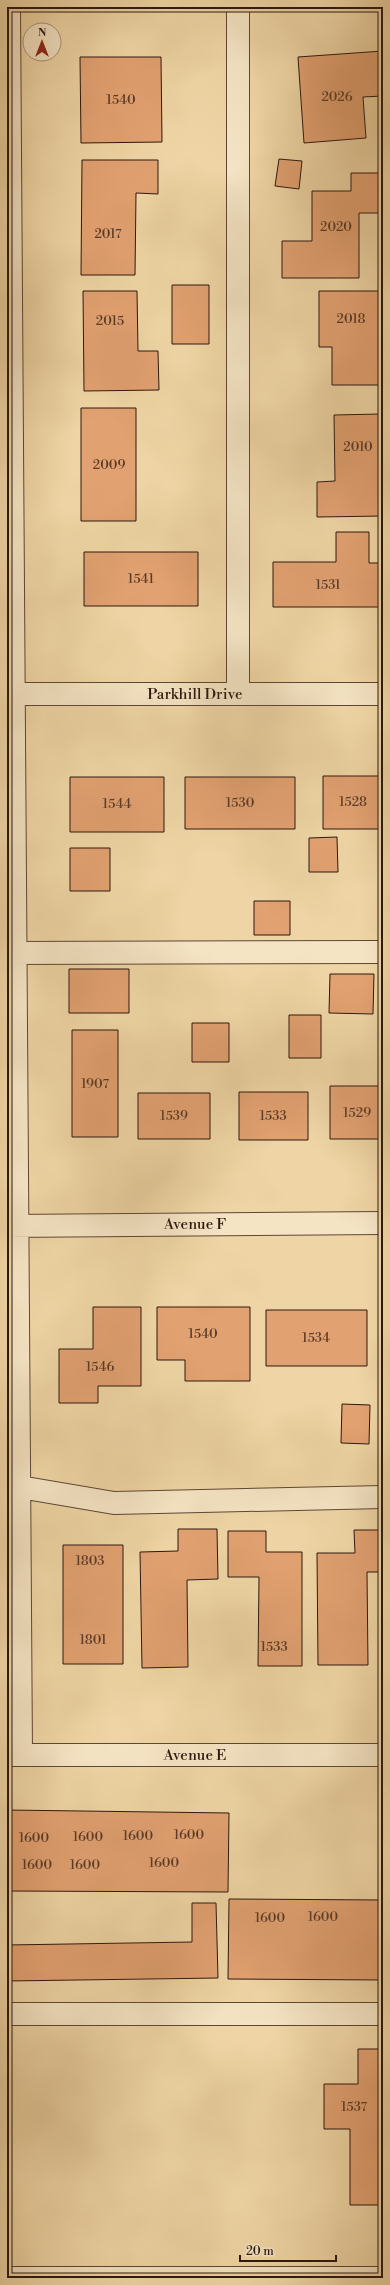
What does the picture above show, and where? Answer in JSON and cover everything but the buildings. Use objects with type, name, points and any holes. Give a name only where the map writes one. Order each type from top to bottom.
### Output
[{"type":"street","points":[[9,7],[14,1755]]},
{"type":"street","points":[[238,7],[238,694]]},
{"type":"street","name":"Parkhill Drive","points":[[11,694],[383,694]]},
{"type":"street","points":[[11,953],[383,952]]},
{"type":"street","name":"Avenue F","points":[[12,1226],[383,1223]]},
{"type":"street","points":[[13,1487],[114,1503],[383,1497]]},
{"type":"street","name":"Avenue E","points":[[14,1755],[383,1755]]},
{"type":"street","points":[[7,2014],[383,2014]]},
{"type":"street","points":[[7,2278],[383,2278]]}]
